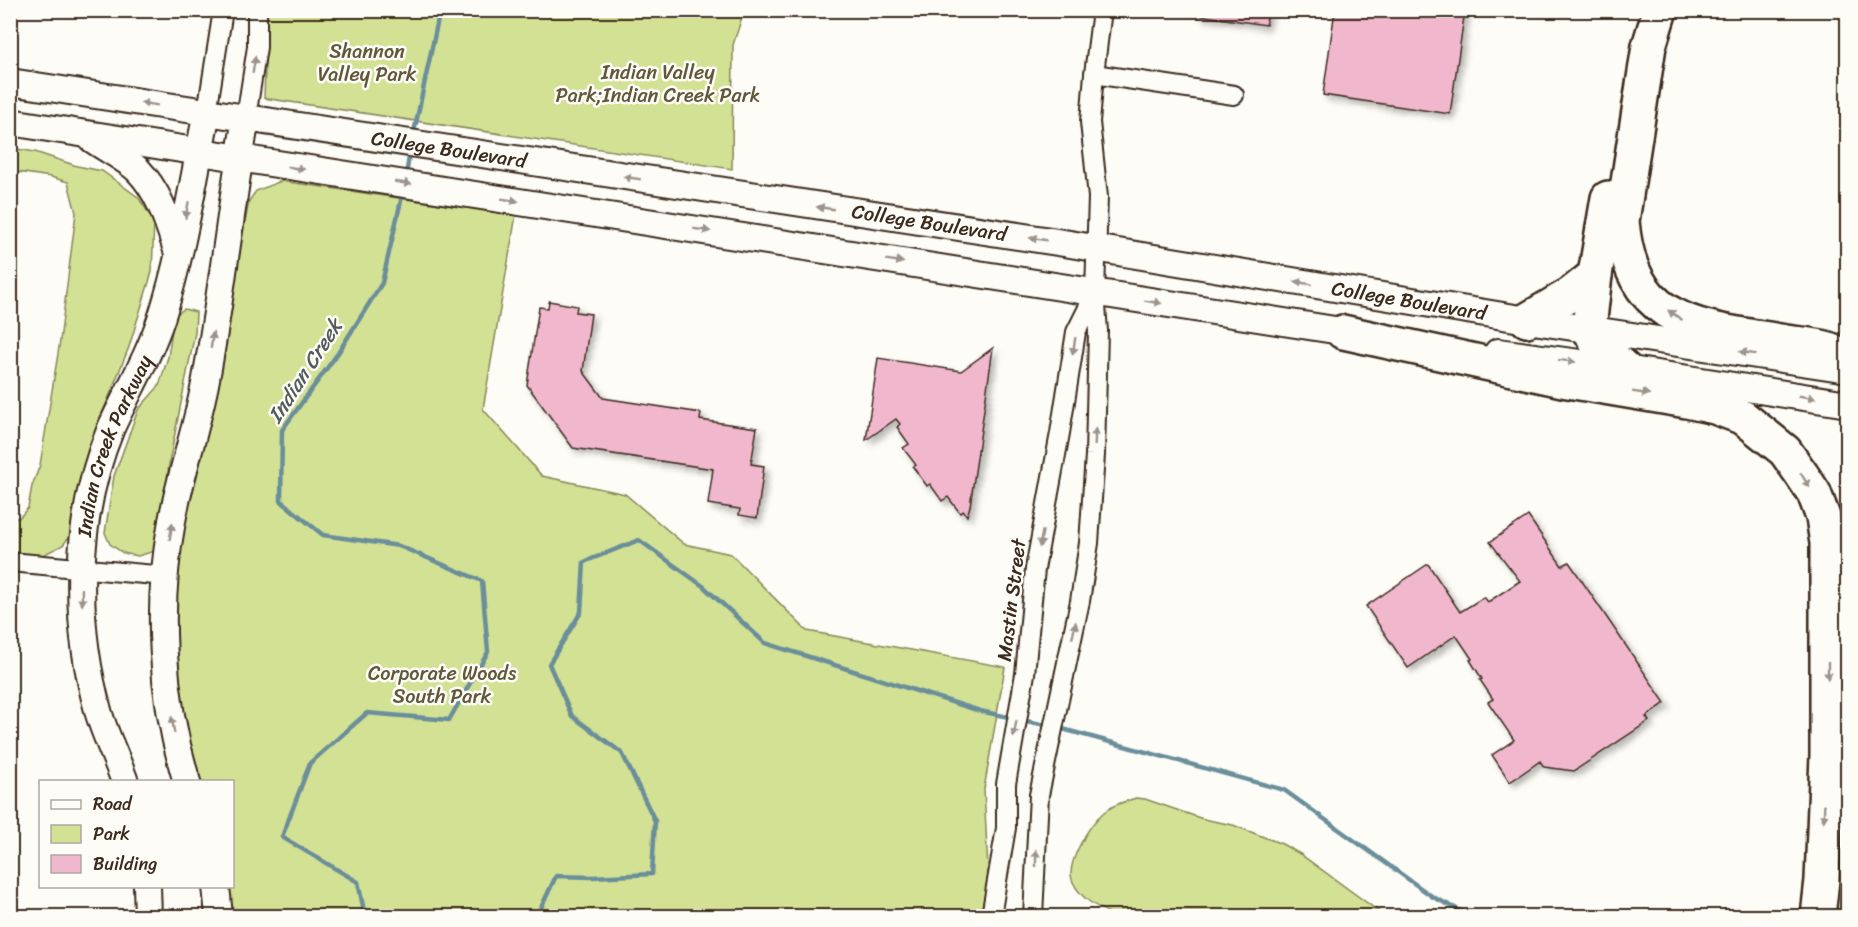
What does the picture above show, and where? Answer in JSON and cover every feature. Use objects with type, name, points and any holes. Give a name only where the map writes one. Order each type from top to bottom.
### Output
[{"type":"highway","points":[[1625,369],[1596,342],[1589,328],[1595,275],[1633,42],[1641,10]]},
{"type":"highway","points":[[1660,10],[1649,46],[1622,220],[1626,254],[1637,280],[1650,298],[1683,321],[1832,350],[1848,367]]},
{"type":"highway","points":[[1527,320],[1571,294],[1595,275]]},
{"type":"highway","points":[[1343,332],[1562,380],[1715,407],[1744,418],[1785,451],[1814,493],[1823,517],[1827,543],[1827,755],[1822,880],[1818,916]]},
{"type":"highway","points":[[1824,916],[1848,847]]},
{"type":"main road","name":"College Boulevard","points":[[10,82],[1096,248],[1527,320],[1848,367]]},
{"type":"main road","name":"Indian Creek Parkway","points":[[124,780],[100,715],[92,686],[82,621],[81,569],[88,509],[102,453],[149,350],[164,308],[178,255],[207,112]]},
{"type":"main road","points":[[186,780],[175,736],[166,677],[163,616],[165,576],[176,504],[206,378],[246,118]]},
{"type":"main road","name":"College Boulevard","points":[[10,122],[1343,332],[1625,369],[1848,404]]},
{"type":"main road","points":[[84,134],[136,169],[148,182],[163,208],[178,255]]},
{"type":"main road","points":[[147,888],[148,916]]},
{"type":"main road","points":[[216,888],[219,916]]},
{"type":"street","points":[[207,112],[223,10]]},
{"type":"street","points":[[246,118],[257,47],[257,10]]},
{"type":"street","name":"Mastin Street","points":[[1033,916],[1037,820],[1047,754],[1080,601],[1089,543],[1095,455],[1098,354],[1095,293],[1098,196],[1090,122],[1102,10]]},
{"type":"street","points":[[1094,74],[1234,95]]},
{"type":"street","name":"Mastin Street","points":[[991,916],[1006,828],[1006,784],[1025,674],[1035,569],[1076,332],[1095,293]]},
{"type":"street","points":[[10,562],[165,576]]},
{"type":"green space","name":"Indian Valley Park;Indian Creek Park","points":[[267,11],[744,11],[733,45],[732,169],[264,98]]},
{"type":"green space","points":[[11,148],[35,152],[77,166],[102,171],[138,197],[154,221],[152,272],[129,347],[92,439],[83,468],[74,531],[63,545],[37,558],[11,555],[10,518],[19,518],[28,508],[32,486],[40,465],[60,341],[76,213],[68,182],[11,171]]},
{"type":"green space","name":"Corporate Woods South Park","points":[[281,181],[516,215],[483,409],[542,476],[625,494],[684,544],[731,554],[807,631],[1005,667],[984,789],[988,871],[987,898],[982,916],[228,916],[224,888],[234,888],[234,780],[195,780],[188,756],[173,639],[180,524],[211,404],[249,201],[256,191]]},
{"type":"green space","points":[[184,309],[196,312],[195,333],[170,458],[165,492],[166,519],[158,550],[138,556],[123,553],[110,544],[105,533],[114,476],[138,410],[159,386],[168,357],[174,316]]},
{"type":"green space","points":[[1136,798],[1203,819],[1233,825],[1282,844],[1300,854],[1385,916],[1115,916],[1091,903],[1081,894],[1073,882],[1072,866],[1085,835],[1098,818],[1111,807]]},
{"type":"building","points":[[1198,10],[1268,10],[1266,25],[1198,15]]},
{"type":"building","points":[[1335,10],[1465,10],[1450,114],[1323,95]]},
{"type":"building","points":[[549,301],[577,306],[576,312],[591,314],[583,371],[603,398],[701,413],[700,420],[757,428],[751,464],[764,466],[757,518],[739,515],[740,509],[708,504],[713,469],[573,448],[527,385],[539,307],[548,308]]},
{"type":"building","points":[[993,348],[967,516],[964,511],[960,513],[948,497],[942,501],[930,484],[927,486],[913,467],[916,465],[903,448],[909,444],[897,427],[900,424],[896,419],[866,440],[878,358],[961,371]]},
{"type":"building","points":[[1528,516],[1562,566],[1569,562],[1665,703],[1646,717],[1649,721],[1574,771],[1544,767],[1540,761],[1510,782],[1492,755],[1514,740],[1488,702],[1493,699],[1480,680],[1482,679],[1470,660],[1472,659],[1456,635],[1408,668],[1366,606],[1428,564],[1460,612],[1484,597],[1488,602],[1520,581],[1490,542]]},
{"type":"waterway","name":"Indian Creek","points":[[413,137],[440,10]]},
{"type":"waterway","name":"Indian Creek","points":[[406,175],[410,151]]},
{"type":"waterway","name":"Indian Creek","points":[[365,916],[358,882],[282,837],[310,763],[367,713],[449,720],[488,652],[482,581],[399,546],[323,535],[281,501],[282,430],[338,353],[382,283],[403,192]]},
{"type":"waterway","points":[[535,916],[556,876],[652,874],[655,821],[622,753],[572,716],[549,664],[581,612],[584,562],[639,540],[703,586],[765,643],[980,711],[1013,718]]},
{"type":"waterway","points":[[1021,720],[1051,726]]},
{"type":"waterway","points":[[1059,728],[1284,790],[1433,897],[1471,916]]},
{"type":"waterway","points":[[371,916],[399,912],[411,916]]},
{"type":"park label","name":"Shannon Valley Park","points":[[367,62]]}]
